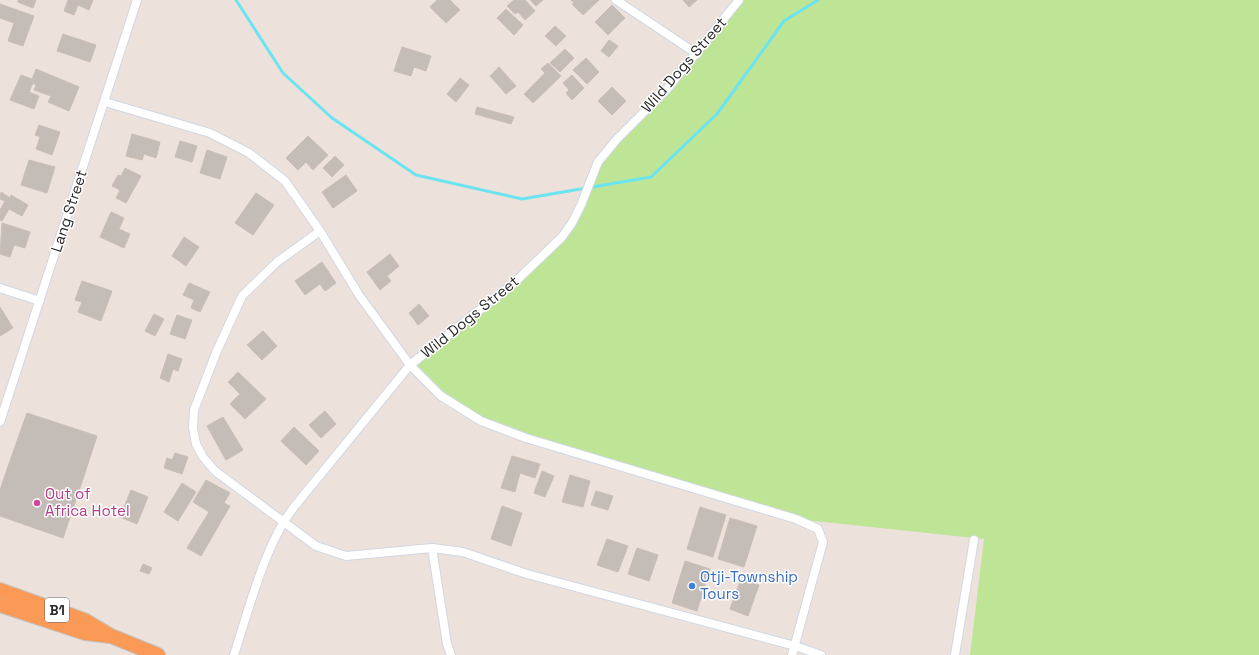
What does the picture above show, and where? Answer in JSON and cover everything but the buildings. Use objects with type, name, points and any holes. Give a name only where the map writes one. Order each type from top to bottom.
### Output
[{"type":"highway","name":"B1","points":[[0,590],[84,620],[111,636],[158,655]]},
{"type":"highway","name":"B1","points":[[0,605],[85,633],[111,636]]},
{"type":"street","name":"Lang Street","points":[[0,422],[137,0]]},
{"type":"street","points":[[616,0],[697,54]]},
{"type":"street","name":"Wild Dogs Street","points":[[234,655],[256,586],[283,522],[410,365],[515,282],[562,237],[578,211],[598,162],[617,139],[667,88],[697,54],[739,0]]},
{"type":"street","points":[[105,102],[210,133],[249,153],[285,181],[320,231],[359,295],[410,365],[441,396],[481,421],[526,438],[796,519],[818,529],[824,542],[792,655]]},
{"type":"street","points":[[320,231],[277,262],[242,296],[216,352],[194,410],[193,428],[196,444],[203,457],[215,471],[316,546],[346,556],[432,548],[463,552],[527,574],[795,646],[821,655]]},
{"type":"street","points":[[0,288],[40,301]]},
{"type":"street","points":[[955,655],[974,540]]},
{"type":"street","points":[[432,548],[447,644],[451,655]]},
{"type":"green space","points":[[739,0],[1259,0],[1259,655],[970,655],[984,539],[796,519],[481,421],[441,396],[410,365],[515,282],[562,237],[598,162],[667,88]]},
{"type":"waterway","points":[[236,0],[283,73],[332,118],[416,175],[522,199],[651,177],[717,114],[784,21],[818,0]]},
{"type":"place","name":"Out of Africa Hotel","points":[[37,503]]},
{"type":"place","name":"Otji-Township Tours","points":[[692,586]]}]
